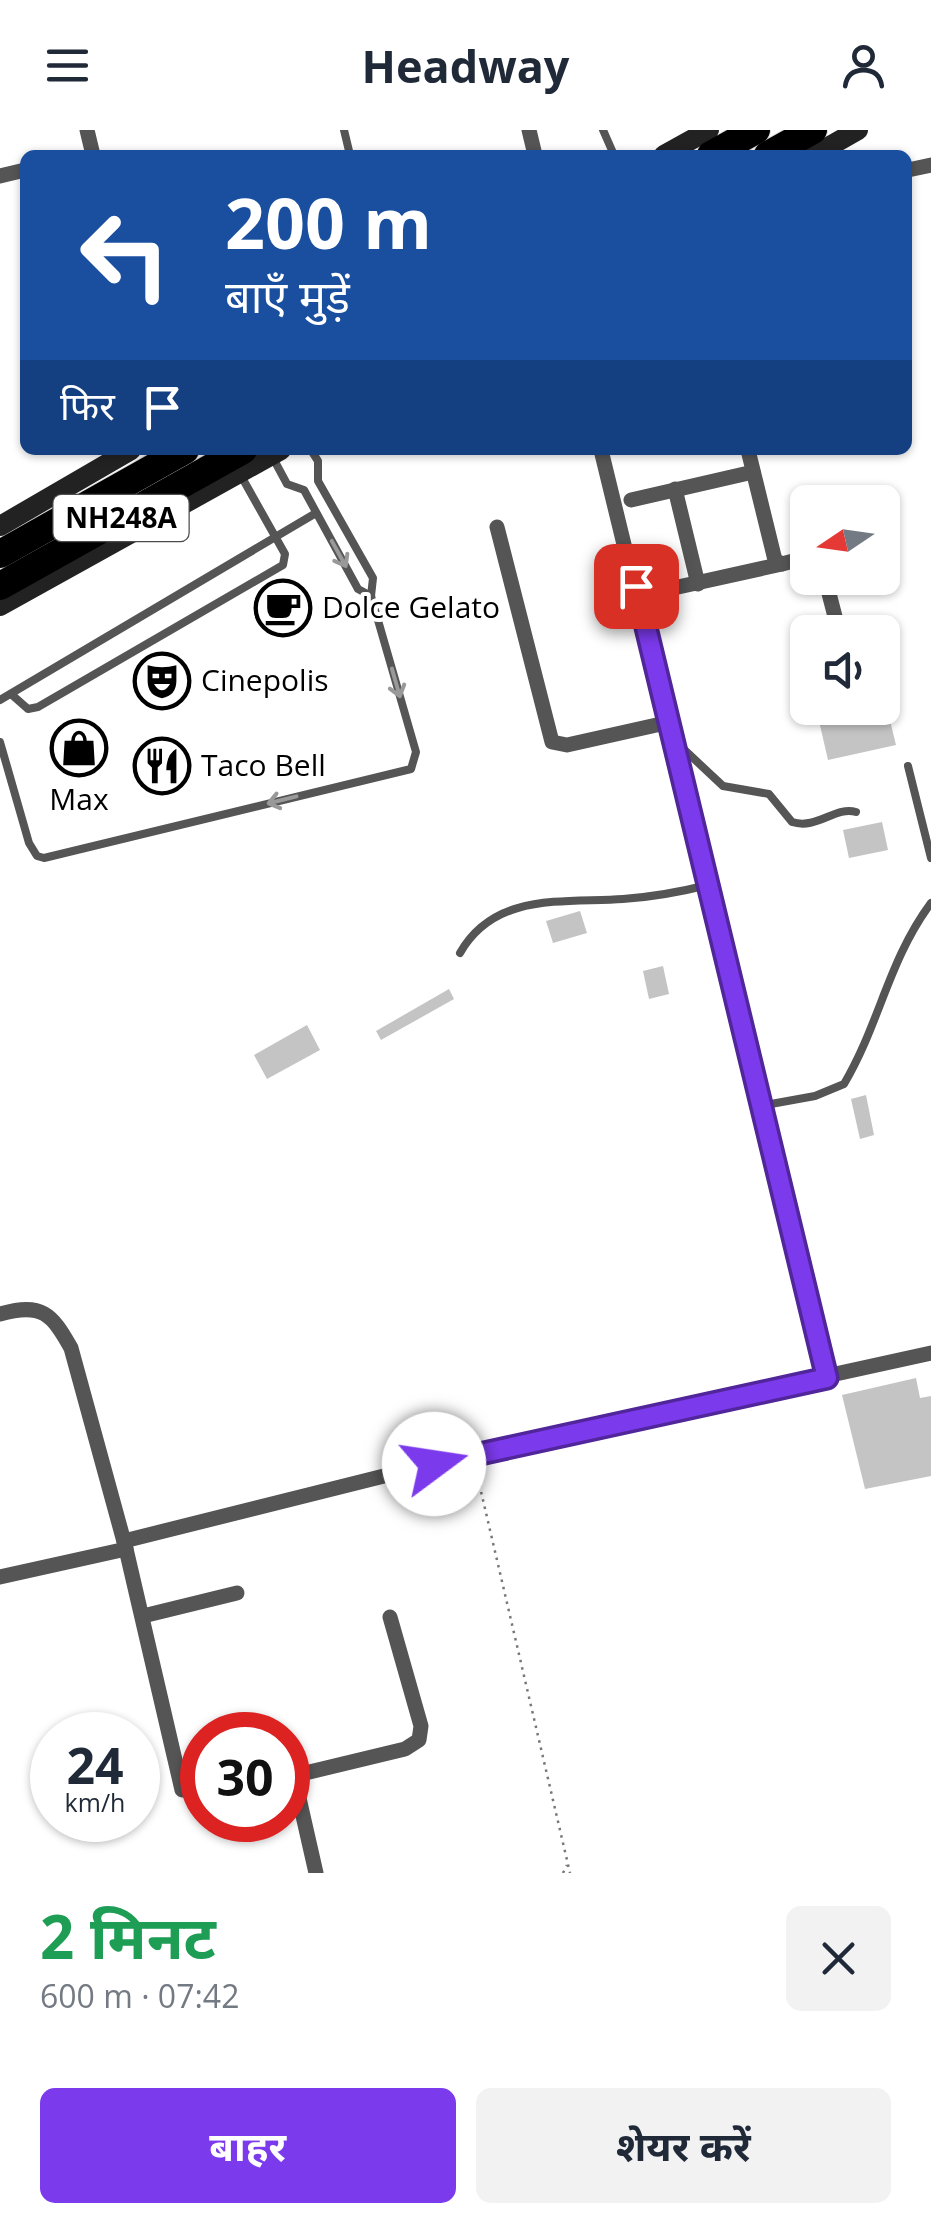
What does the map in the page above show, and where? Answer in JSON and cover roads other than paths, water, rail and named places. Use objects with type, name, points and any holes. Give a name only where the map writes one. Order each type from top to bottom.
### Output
[{"type":"highway","points":[[721,150],[756,130]]},
{"type":"highway","points":[[777,150],[812,130]]},
{"type":"highway","name":"NH248A","points":[[0,554],[176,455]]},
{"type":"highway","name":"NH248A","points":[[0,586],[241,462]]},
{"type":"main road","points":[[672,144],[709,130]]},
{"type":"main road","points":[[823,150],[858,130]]},
{"type":"main road","points":[[0,526],[122,455]]},
{"type":"main road","points":[[0,606],[241,462],[268,455]]},
{"type":"street","points":[[602,455],[827,1378]]},
{"type":"street","points":[[749,455],[773,556],[782,564]]},
{"type":"street","points":[[631,500],[753,472]]},
{"type":"street","points":[[675,489],[698,584]]},
{"type":"street","points":[[497,527],[552,742],[567,745],[670,722]]},
{"type":"street","points":[[660,591],[790,562]]},
{"type":"street","points":[[0,1314],[30,1309],[54,1318],[70,1348],[125,1545],[180,1781]]},
{"type":"street","points":[[0,1577],[472,1454],[931,1352]]},
{"type":"street","points":[[143,1616],[237,1593]]},
{"type":"street","points":[[316,1873],[296,1785],[301,1774],[406,1749],[419,1740],[421,1726],[390,1617]]},
{"type":"lane","points":[[277,455],[287,484],[304,490],[358,589],[371,596]]},
{"type":"lane","points":[[0,742],[29,843],[44,858],[410,769],[416,752],[371,596],[373,578],[318,481],[315,455]]},
{"type":"lane","points":[[11,694],[28,709],[38,707],[266,575],[286,559],[241,462]]},
{"type":"lane","points":[[304,490],[318,481]]},
{"type":"lane","points":[[0,700],[316,513]]},
{"type":"lane","points":[[674,741],[723,786],[762,790],[792,822],[810,824],[842,811],[856,812]]},
{"type":"lane","points":[[908,766],[931,858]]},
{"type":"lane","points":[[460,953],[470,935],[485,923],[533,902],[650,896],[708,884]]},
{"type":"lane","points":[[760,1106],[815,1096],[844,1084],[886,992],[897,955],[931,903]]},
{"type":"place","name":"Dolce Gelato","points":[[283,608]]},
{"type":"place","name":"Cinepolis","points":[[162,681]]},
{"type":"place","name":"Max","points":[[79,748]]},
{"type":"place","name":"Taco Bell","points":[[162,766]]}]
